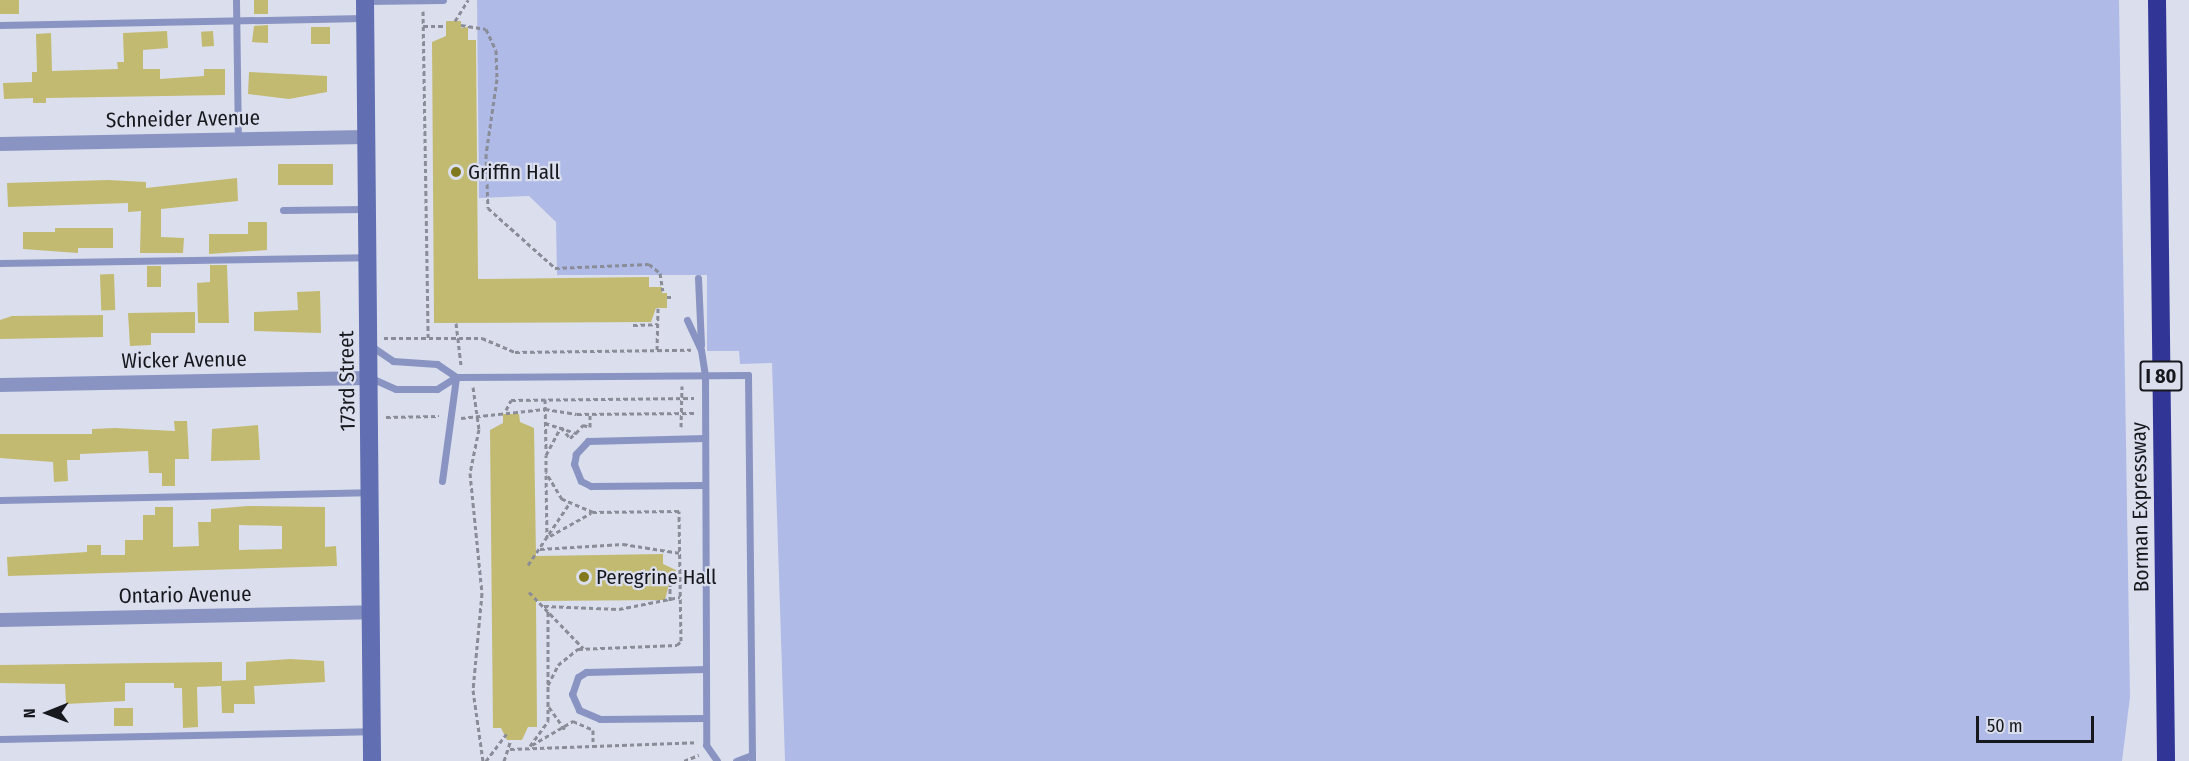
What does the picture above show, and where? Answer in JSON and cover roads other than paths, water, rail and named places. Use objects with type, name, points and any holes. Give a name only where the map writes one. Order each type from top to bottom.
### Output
[{"type":"highway","name":"Borman Expressway","points":[[2157,0],[2166,761]]},
{"type":"street","name":"173rd Street","points":[[365,6],[372,761]]},
{"type":"street","name":"Schneider Avenue","points":[[0,144],[366,136]]},
{"type":"street","name":"Wicker Avenue","points":[[0,385],[370,378]]},
{"type":"street","name":"Ontario Avenue","points":[[0,620],[371,612]]},
{"type":"lane","points":[[236,0],[238,139]]},
{"type":"lane","points":[[0,25],[236,20],[423,0],[443,0]]},
{"type":"lane","points":[[283,210],[368,209]]},
{"type":"lane","points":[[0,263],[368,257]]},
{"type":"lane","points":[[698,279],[701,350],[705,376],[706,742],[707,752],[717,761]]},
{"type":"lane","points":[[687,320],[701,350]]},
{"type":"lane","points":[[369,342],[393,361],[437,364],[456,377]]},
{"type":"lane","points":[[370,378],[396,389],[437,389],[456,377],[748,375],[752,758],[736,761]]},
{"type":"lane","points":[[442,481],[453,416],[456,377]]},
{"type":"lane","points":[[705,438],[588,441],[576,454],[576,473],[581,481],[601,487],[705,485]]},
{"type":"lane","points":[[0,500],[370,492]]},
{"type":"lane","points":[[706,669],[586,672],[578,677],[572,694],[579,710],[600,719],[706,718]]},
{"type":"lane","points":[[0,739],[372,731]]},
{"type":"place","name":"Griffin Hall","points":[[456,172]]},
{"type":"place","name":"Peregrine Hall","points":[[584,577]]}]
